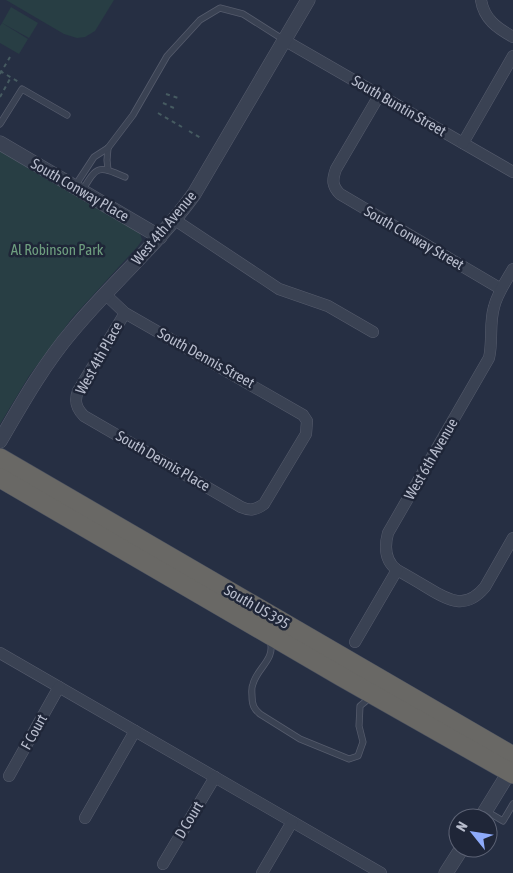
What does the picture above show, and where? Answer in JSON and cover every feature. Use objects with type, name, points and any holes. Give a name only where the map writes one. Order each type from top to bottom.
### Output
[{"type":"highway","name":"South US 395","points":[[0,458],[7,476],[266,633],[374,695],[512,767]]},
{"type":"highway","name":"South US 395","points":[[7,476],[512,767]]},
{"type":"street","name":"West 4th Avenue","points":[[0,442],[47,364],[73,330],[175,220],[204,178],[308,0]]},
{"type":"street","points":[[481,1],[485,14],[492,23],[513,37]]},
{"type":"street","name":"South Buntin Street","points":[[284,40],[513,172]]},
{"type":"street","points":[[463,143],[513,56]]},
{"type":"street","name":"South Conway Street","points":[[380,94],[336,169],[332,182],[335,190],[502,288]]},
{"type":"street","name":"South Conway Place","points":[[0,144],[160,237]]},
{"type":"street","points":[[175,220],[279,289],[328,306],[373,332]]},
{"type":"street","name":"West 6th Avenue","points":[[397,570],[388,561],[386,555],[385,547],[388,534],[489,358],[494,308],[502,288],[513,269]]},
{"type":"street","name":"South Dennis Street","points":[[106,294],[125,313],[298,410],[307,421],[306,434],[264,504],[256,509]]},
{"type":"street","name":"West 4th Place","points":[[76,404],[78,391],[125,313]]},
{"type":"street","name":"South Dennis Place","points":[[76,404],[79,411],[92,420],[241,507],[248,510],[256,509]]},
{"type":"street","points":[[356,642],[397,570],[448,600],[468,600],[485,587],[513,538]]},
{"type":"street","points":[[0,653],[373,871]]},
{"type":"street","name":"F Court","points":[[9,776],[59,687]]},
{"type":"street","points":[[85,818],[135,731]]},
{"type":"street","points":[[488,808],[512,767]]},
{"type":"street","name":"D Court","points":[[163,864],[215,777]]},
{"type":"street","points":[[262,873],[292,822]]},
{"type":"street","points":[[446,873],[456,858]]},
{"type":"lane","points":[[78,189],[94,157],[108,148],[133,115],[167,56],[200,20],[220,8],[243,14],[284,40]]},
{"type":"lane","points":[[0,124],[22,89],[67,115]]},
{"type":"lane","points":[[108,148],[108,170]]},
{"type":"lane","points":[[78,189],[98,169],[108,170],[125,177]]},
{"type":"lane","points":[[266,633],[272,648],[264,666],[252,685],[254,709],[300,739],[349,759],[358,756],[363,742],[359,726],[360,706],[374,695]]},
{"type":"lane","points":[[498,819],[503,821],[513,804]]},
{"type":"path","points":[[10,57],[0,72],[19,82]]},
{"type":"path","points":[[0,97],[11,77]]},
{"type":"path","points":[[166,94],[181,99]]},
{"type":"path","points":[[163,103],[176,109]]},
{"type":"path","points":[[158,112],[182,127]]},
{"type":"path","points":[[189,131],[201,138]]},
{"type":"green space","points":[[6,0],[114,0],[95,31],[85,37],[77,38],[64,34]]},
{"type":"green space","points":[[11,7],[38,23],[29,38],[2,23]]},
{"type":"green space","points":[[2,23],[28,39],[19,54],[0,43],[0,26]]},
{"type":"green space","name":"Al Robinson Park","points":[[0,150],[139,230],[142,240],[72,318],[29,376],[0,424]]}]
